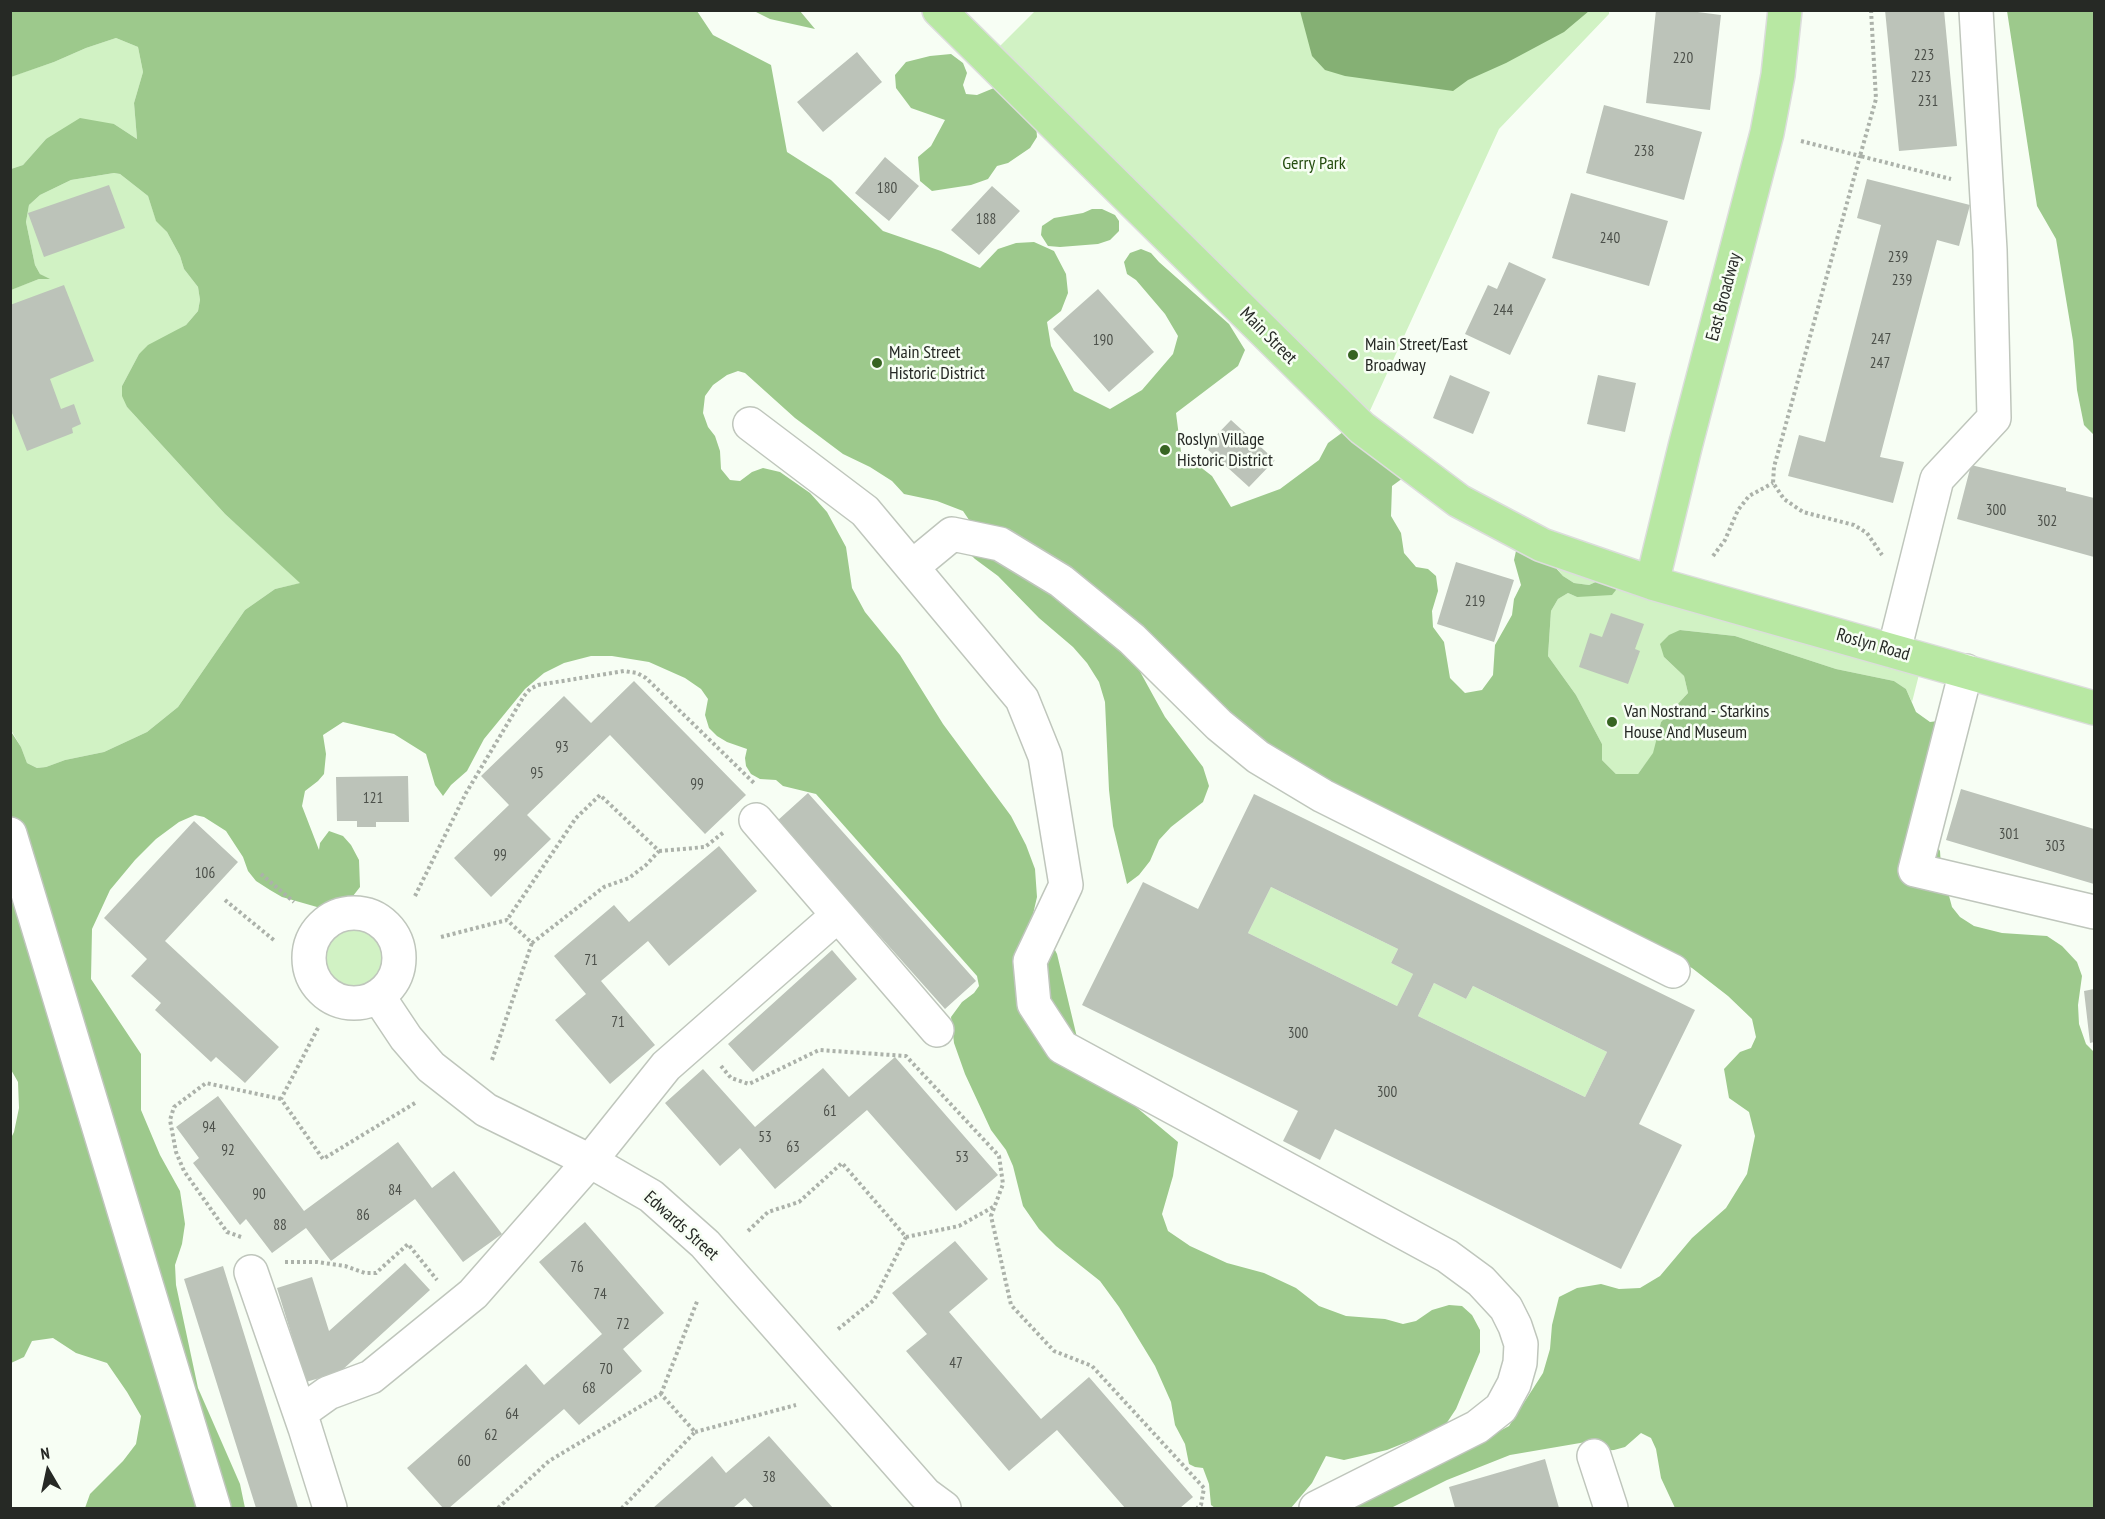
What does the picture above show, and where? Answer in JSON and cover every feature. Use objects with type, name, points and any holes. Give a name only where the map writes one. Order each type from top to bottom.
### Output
[{"type":"main road","name":"Main Street","points":[[939,10],[1362,428],[1459,501],[1522,536],[1562,553],[1652,583]]},
{"type":"main road","name":"East Broadway","points":[[1652,583],[1684,447],[1767,133],[1778,75],[1785,10]]},
{"type":"main road","name":"Roslyn Road","points":[[1652,583],[2094,708]]},
{"type":"street","points":[[1894,651],[1937,479],[1994,418],[1986,188],[1976,10]]},
{"type":"street","points":[[750,424],[866,511],[1022,699],[1045,756],[1065,885],[1030,961],[1034,1004],[1062,1047],[1447,1256],[1481,1281],[1506,1308],[1521,1344],[1520,1363],[1514,1384],[1501,1408],[1477,1427],[1316,1509]]},
{"type":"street","points":[[912,567],[952,534],[1000,544],[1070,588],[1132,639],[1219,725],[1258,757],[1333,802],[1673,972]]},
{"type":"street","points":[[1966,671],[1915,870],[2094,912]]},
{"type":"street","points":[[756,820],[937,1030]]},
{"type":"street","points":[[10,834],[214,1509]]},
{"type":"street","points":[[300,1413],[328,1393],[371,1377],[473,1294],[590,1161],[666,1066],[838,915]]},
{"type":"street","name":"Edwards Street","points":[[378,996],[406,1038],[431,1067],[486,1110],[590,1161],[651,1196],[705,1244],[925,1494],[944,1509]]},
{"type":"street","points":[[251,1272],[300,1413],[330,1509]]},
{"type":"street","points":[[1594,1456],[1611,1509]]},
{"type":"path","points":[[1871,10],[1876,99],[1774,467],[1773,483],[1784,498],[1803,512],[1854,525],[1867,533],[1888,564],[1912,580]]},
{"type":"path","points":[[1767,133],[1986,188]]},
{"type":"path","points":[[1713,556],[1725,540],[1738,510],[1749,496],[1773,483]]},
{"type":"path","points":[[415,896],[466,794],[524,696],[530,688],[538,685],[624,671],[637,673],[646,678],[766,794],[768,804],[764,813],[732,842],[724,831],[705,847],[659,851],[629,878],[604,887],[532,943],[492,1060]]},
{"type":"path","points":[[441,937],[507,920],[576,818],[600,795],[659,851]]},
{"type":"path","points":[[261,873],[294,902]]},
{"type":"path","points":[[225,900],[275,941]]},
{"type":"path","points":[[507,920],[532,943]]},
{"type":"path","points":[[281,1099],[318,1028]]},
{"type":"path","points":[[698,1037],[731,1078],[749,1084],[819,1050],[906,1056],[999,1156],[1003,1184],[991,1216],[1011,1305],[1054,1351],[1092,1366],[1196,1479],[1204,1488],[1197,1509]]},
{"type":"path","points":[[244,1239],[227,1232],[184,1171],[176,1152],[170,1120],[174,1107],[206,1083],[281,1099],[322,1159],[415,1103]]},
{"type":"path","points":[[748,1231],[768,1212],[799,1202],[842,1163],[906,1237]]},
{"type":"path","points":[[906,1237],[959,1226],[995,1205]]},
{"type":"path","points":[[837,1330],[874,1300],[906,1237]]},
{"type":"path","points":[[282,1262],[317,1262],[345,1266],[365,1273],[376,1273],[408,1244],[458,1306]]},
{"type":"path","points":[[498,1509],[549,1461],[661,1394],[698,1299]]},
{"type":"path","points":[[661,1394],[695,1432]]},
{"type":"path","points":[[626,1507],[695,1432],[796,1405]]},
{"type":"green space","name":"Gerry Park","points":[[1609,10],[1609,14],[1499,129],[1362,428],[988,58],[1035,11]]},
{"type":"green space","points":[[116,38],[138,47],[143,72],[134,103],[137,139],[114,124],[46,139],[23,165],[11,169],[10,77]]},
{"type":"green space","points":[[120,174],[148,196],[156,220],[167,232],[184,269],[198,287],[200,300],[198,311],[186,325],[139,354],[122,386],[127,407],[225,514],[301,583],[275,589],[245,610],[178,707],[147,732],[104,752],[37,768],[27,763],[11,730],[10,290],[39,279],[48,279],[40,274],[35,265],[26,222],[29,205],[40,195],[71,180]]},
{"type":"green space","points":[[1555,566],[1923,659],[1912,702],[1906,689],[1894,681],[1836,669],[1735,636],[1680,630],[1664,657],[1684,676],[1688,693],[1661,722],[1654,753],[1638,774],[1616,774],[1602,760],[1602,744],[1576,695],[1548,656],[1551,611],[1558,599],[1568,593],[1577,597],[1600,580],[1589,585],[1574,583],[1563,576]]},
{"type":"green space","points":[[1271,887],[1398,949],[1391,963],[1413,974],[1397,1006],[1248,933]]},
{"type":"green space","points":[[354,913],[371,916],[386,926],[396,941],[399,958],[396,975],[386,990],[371,1000],[354,1003],[337,1000],[322,990],[312,975],[309,958],[312,941],[322,926],[337,916]]},
{"type":"green space","points":[[1434,983],[1466,999],[1473,986],[1607,1052],[1585,1097],[1418,1016]]},
{"type":"shaded area","points":[[1300,10],[1589,11],[1564,32],[1468,80],[1453,91],[1345,76],[1325,70],[1312,56]]},
{"type":"shaded area","points":[[11,11],[697,11],[713,35],[771,65],[787,152],[831,180],[883,231],[941,251],[980,268],[998,249],[1016,243],[1034,242],[1054,251],[1066,274],[1068,293],[1061,311],[1047,322],[1051,346],[1074,391],[1110,409],[1142,390],[1173,354],[1178,336],[1165,314],[1136,280],[1127,274],[1124,262],[1130,253],[1141,249],[1151,253],[1229,324],[1245,350],[1238,366],[1176,413],[1181,452],[1212,476],[1231,507],[1280,489],[1319,460],[1328,443],[1343,432],[1403,478],[1392,486],[1391,516],[1401,533],[1404,553],[1416,567],[1428,569],[1436,576],[1438,591],[1432,611],[1433,627],[1444,642],[1450,678],[1465,693],[1482,690],[1493,675],[1495,645],[1512,615],[1514,599],[1521,585],[1514,560],[1516,551],[1525,547],[1574,583],[1589,585],[1600,580],[1615,585],[1616,590],[1612,595],[1577,597],[1568,593],[1558,599],[1551,611],[1548,656],[1576,695],[1602,744],[1602,760],[1616,774],[1638,774],[1653,753],[1661,722],[1688,693],[1684,676],[1664,657],[1660,644],[1669,635],[1680,630],[1735,636],[1836,669],[1894,681],[1906,689],[1916,712],[1930,722],[1938,721],[1930,836],[1940,851],[1941,866],[1952,907],[1960,917],[1974,926],[2002,933],[2047,936],[2062,946],[2077,962],[2082,976],[2078,1005],[2079,1024],[2086,1044],[2094,1052],[2094,1508],[1675,1508],[1661,1478],[1656,1449],[1651,1438],[1641,1433],[1625,1447],[1614,1450],[1601,1451],[1586,1442],[1510,1455],[1447,1480],[1393,1507],[1346,1508],[1509,1426],[1543,1373],[1550,1349],[1552,1325],[1559,1297],[1577,1288],[1601,1284],[1619,1289],[1640,1288],[1660,1276],[1692,1238],[1726,1208],[1747,1174],[1755,1136],[1749,1112],[1729,1098],[1724,1069],[1740,1052],[1751,1048],[1756,1037],[1752,1019],[1728,996],[1692,968],[1296,772],[1127,648],[1165,717],[1203,767],[1209,786],[1203,802],[1171,827],[1159,840],[1150,861],[1139,875],[1127,884],[1113,826],[1105,702],[1099,682],[1087,663],[998,576],[963,547],[988,548],[963,511],[937,501],[904,494],[892,481],[843,454],[795,418],[745,373],[738,371],[727,375],[713,385],[705,396],[703,413],[720,451],[721,469],[730,480],[740,481],[752,472],[763,468],[780,472],[810,493],[827,512],[846,547],[852,588],[865,612],[900,655],[943,724],[1011,816],[1035,869],[1037,897],[1031,923],[1050,940],[1057,954],[1080,1050],[1130,1102],[1178,1142],[1173,1176],[1162,1214],[1168,1231],[1190,1246],[1227,1263],[1264,1273],[1296,1288],[1319,1306],[1346,1316],[1385,1319],[1403,1324],[1416,1321],[1432,1310],[1449,1305],[1462,1306],[1472,1315],[1480,1330],[1480,1352],[1456,1409],[1444,1427],[1387,1450],[1344,1460],[1326,1456],[1312,1483],[1291,1508],[1215,1508],[1211,1505],[1209,1484],[1203,1468],[1189,1464],[1185,1444],[1175,1425],[1171,1402],[1155,1366],[1119,1307],[1100,1281],[1056,1246],[1039,1229],[1023,1206],[1013,1166],[1006,1150],[991,1130],[965,1074],[954,1043],[951,1017],[962,1002],[979,986],[977,976],[816,794],[783,786],[776,780],[760,779],[751,774],[746,766],[747,749],[727,742],[709,728],[705,715],[708,699],[701,689],[685,678],[649,662],[612,656],[591,656],[564,663],[544,673],[525,689],[484,739],[467,771],[451,785],[443,796],[435,785],[426,754],[394,734],[343,722],[323,735],[326,754],[324,774],[305,791],[302,806],[319,850],[320,843],[329,831],[343,836],[359,860],[360,887],[353,896],[333,909],[324,909],[282,897],[256,881],[226,831],[204,817],[195,815],[179,822],[156,839],[110,890],[92,929],[91,979],[141,1054],[141,1110],[160,1155],[180,1191],[185,1224],[182,1244],[175,1265],[176,1285],[198,1388],[240,1484],[245,1508],[85,1508],[90,1494],[123,1461],[136,1444],[141,1416],[107,1363],[76,1353],[53,1338],[32,1341],[24,1357],[11,1363],[10,1140],[19,1108],[18,1082],[10,1068],[10,730],[21,747],[27,763],[37,768],[104,752],[147,732],[178,707],[245,610],[275,589],[300,583],[225,514],[127,407],[122,396],[122,386],[139,354],[148,345],[186,325],[198,311],[200,300],[198,287],[184,269],[167,232],[156,221],[148,196],[120,174],[114,173],[71,180],[40,195],[29,205],[26,222],[35,265],[40,274],[50,279],[39,279],[11,290],[11,169],[23,165],[46,139],[80,118],[114,124],[137,139],[134,103],[143,72],[138,47],[116,38],[11,77]]},
{"type":"shaded area","points":[[754,11],[800,11],[815,29],[770,19]]},
{"type":"shaded area","points":[[2007,11],[2094,11],[2094,435],[2084,425],[2077,390],[2073,341],[2056,239],[2037,206]]},
{"type":"shaded area","points":[[951,54],[963,63],[967,73],[963,85],[966,94],[977,95],[994,88],[1006,88],[1036,124],[1037,137],[1030,148],[1008,163],[997,166],[988,179],[971,185],[932,191],[920,181],[918,157],[931,146],[945,120],[911,108],[896,88],[895,75],[906,62]]},
{"type":"shaded area","points":[[1092,209],[1102,209],[1115,215],[1119,221],[1119,231],[1110,240],[1098,244],[1048,246],[1041,235],[1042,226],[1054,218],[1083,213]]},
{"type":"building","points":[[1656,10],[1682,10],[1721,15],[1710,110],[1646,103]]},
{"type":"building","points":[[1885,10],[1944,10],[1957,146],[1899,151]]},
{"type":"building","points":[[857,52],[882,82],[823,132],[797,102]]},
{"type":"building","points":[[1604,105],[1702,132],[1684,200],[1586,173]]},
{"type":"building","points":[[885,157],[919,186],[889,221],[855,193]]},
{"type":"building","points":[[1867,179],[1970,205],[1959,246],[1937,240],[1880,457],[1904,462],[1893,503],[1788,476],[1799,435],[1825,442],[1881,225],[1857,218]]},
{"type":"building","points":[[109,185],[125,228],[44,257],[28,213]]},
{"type":"building","points":[[992,186],[1020,211],[979,255],[951,230]]},
{"type":"building","points":[[1571,193],[1668,221],[1649,286],[1552,258]]},
{"type":"building","points":[[1509,262],[1546,279],[1510,355],[1465,334],[1488,285],[1497,289]]},
{"type":"building","points":[[64,285],[94,361],[50,379],[61,409],[74,404],[81,424],[72,428],[73,433],[27,451],[10,408],[10,305]]},
{"type":"building","points":[[1098,289],[1154,352],[1109,392],[1053,329]]},
{"type":"building","points":[[1450,375],[1490,392],[1473,434],[1433,418]]},
{"type":"building","points":[[1598,375],[1636,383],[1625,432],[1587,424]]},
{"type":"building","points":[[1231,420],[1275,460],[1249,487],[1205,447]]},
{"type":"building","points":[[1971,465],[2066,488],[2066,491],[2094,498],[2094,557],[1957,519]]},
{"type":"building","points":[[1456,562],[1514,580],[1494,642],[1437,624]]},
{"type":"building","points":[[1611,613],[1644,624],[1635,649],[1640,651],[1628,684],[1579,667],[1590,633],[1602,637]]},
{"type":"building","points":[[634,681],[746,795],[705,834],[610,735],[527,815],[551,839],[491,897],[454,858],[509,805],[481,776],[564,696],[591,723]]},
{"type":"building","points":[[408,776],[409,822],[376,822],[376,827],[357,827],[357,821],[337,821],[336,777]]},
{"type":"building","points":[[1961,789],[2094,829],[2094,884],[1946,840]]},
{"type":"building","points":[[808,793],[976,981],[945,1009],[777,821]]},
{"type":"building","points":[[1254,794],[1695,1010],[1639,1124],[1682,1145],[1621,1269],[1335,1129],[1320,1160],[1283,1141],[1298,1111],[1082,1005],[1143,882],[1198,909]],"holes":[[[1271,887],[1398,949],[1391,963],[1413,974],[1397,1006],[1248,933]],[[1434,983],[1466,999],[1473,986],[1607,1052],[1585,1097],[1418,1016]]]},
{"type":"building","points":[[194,821],[238,862],[165,941],[279,1047],[245,1083],[216,1057],[211,1062],[155,1010],[161,1003],[131,976],[147,959],[104,918]]},
{"type":"building","points":[[719,846],[757,891],[669,966],[648,941],[601,981],[655,1045],[610,1084],[555,1020],[586,994],[554,956],[614,905],[629,922]]},
{"type":"building","points":[[832,950],[857,979],[753,1072],[728,1044]]},
{"type":"building","points":[[2094,989],[2094,1042],[2090,1043],[2084,991]]},
{"type":"building","points":[[895,1057],[998,1175],[956,1211],[867,1110],[775,1189],[740,1148],[720,1166],[665,1103],[703,1069],[755,1127],[823,1068],[849,1097]]},
{"type":"building","points":[[218,1096],[304,1211],[398,1142],[432,1188],[454,1171],[502,1234],[463,1262],[415,1199],[331,1261],[306,1228],[272,1253],[246,1219],[240,1225],[193,1163],[199,1158],[176,1127]]},
{"type":"building","points":[[585,1222],[664,1313],[623,1349],[642,1371],[579,1425],[564,1409],[449,1508],[443,1508],[407,1468],[526,1364],[544,1385],[602,1334],[539,1262]]},
{"type":"building","points":[[955,1241],[988,1279],[949,1312],[1041,1419],[1089,1377],[1193,1497],[1180,1508],[1125,1508],[1057,1430],[1009,1471],[906,1351],[927,1334],[892,1293]]},
{"type":"building","points":[[405,1263],[430,1290],[340,1372],[306,1382],[277,1288],[312,1277],[329,1331]]},
{"type":"building","points":[[223,1266],[298,1508],[256,1508],[184,1279]]},
{"type":"building","points":[[769,1436],[833,1508],[754,1508],[745,1498],[733,1508],[653,1508],[712,1456],[726,1473]]},
{"type":"building","points":[[1545,1459],[1559,1508],[1455,1508],[1449,1487]]},
{"type":"place","name":"Main Street/East Broadway","points":[[1353,355]]},
{"type":"place","name":"Main Street Historic District","points":[[877,363]]},
{"type":"place","name":"Roslyn Village Historic District","points":[[1165,450]]},
{"type":"place","name":"Van Nostrand - Starkins House And Museum","points":[[1612,722]]}]
